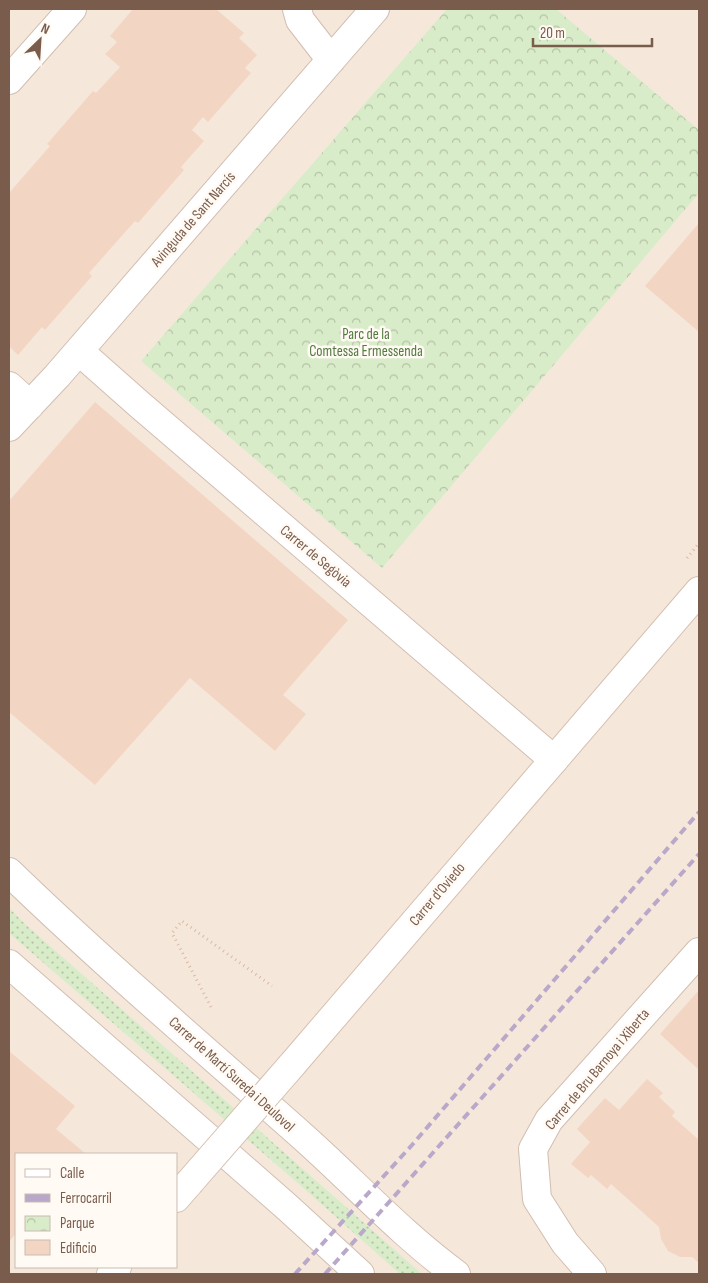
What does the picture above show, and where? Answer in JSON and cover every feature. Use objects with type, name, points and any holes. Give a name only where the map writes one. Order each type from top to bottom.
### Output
[{"type":"street","points":[[9,80],[72,9]]},
{"type":"street","points":[[297,9],[300,20],[331,60]]},
{"type":"street","name":"Avinguda de Sant Narcís","points":[[9,427],[79,350],[375,9]]},
{"type":"street","name":"Carrer de Segòvia","points":[[79,350],[140,405],[554,760]]},
{"type":"street","points":[[9,386],[30,404]]},
{"type":"street","name":"Carrer d'Oviedo","points":[[183,1190],[699,591]]},
{"type":"street","name":"Carrer de Martí Sureda i Deulovol","points":[[9,872],[52,914],[318,1150],[394,1223],[456,1274]]},
{"type":"street","name":"Carrer de Bru Barnoya i Xiberta","points":[[592,1274],[564,1243],[537,1199],[533,1149],[549,1120],[699,952]]},
{"type":"street","points":[[9,964],[288,1207],[360,1274]]},
{"type":"path","points":[[211,1008],[172,933],[182,921],[272,986]]},
{"type":"shaded area","points":[[9,9],[699,9],[699,1274],[9,1274]]},
{"type":"green space","name":"Parc de la Comtessa Ermessenda","points":[[447,9],[556,9],[699,130],[699,193],[382,568],[141,361]]},
{"type":"green space","points":[[9,908],[422,1274],[400,1274],[9,933]]},
{"type":"building","points":[[133,9],[216,9],[244,33],[239,38],[257,55],[245,68],[251,73],[208,122],[203,117],[192,130],[204,141],[181,167],[184,170],[138,223],[135,221],[89,273],[92,276],[45,330],[42,327],[18,355],[9,346],[9,193],[50,146],[47,144],[93,91],[96,93],[120,67],[105,54],[117,42],[110,36]]},
{"type":"building","points":[[699,223],[699,332],[645,286]]},
{"type":"building","points":[[95,402],[348,620],[283,695],[306,714],[275,751],[190,678],[95,785],[9,712],[9,501]]},
{"type":"building","points":[[699,990],[699,1070],[660,1034]]},
{"type":"building","points":[[9,1051],[75,1106],[56,1129],[85,1153],[15,1153],[15,1234],[9,1242]]},
{"type":"building","points":[[647,1079],[663,1093],[659,1097],[675,1112],[672,1116],[699,1140],[699,1263],[692,1257],[680,1257],[668,1251],[661,1239],[659,1227],[611,1184],[607,1189],[591,1175],[588,1178],[571,1164],[590,1142],[577,1129],[584,1121],[605,1098],[619,1110]]},
{"type":"railway","points":[[295,1274],[412,1145],[699,812]]},
{"type":"railway","points":[[325,1274],[699,854]]}]
